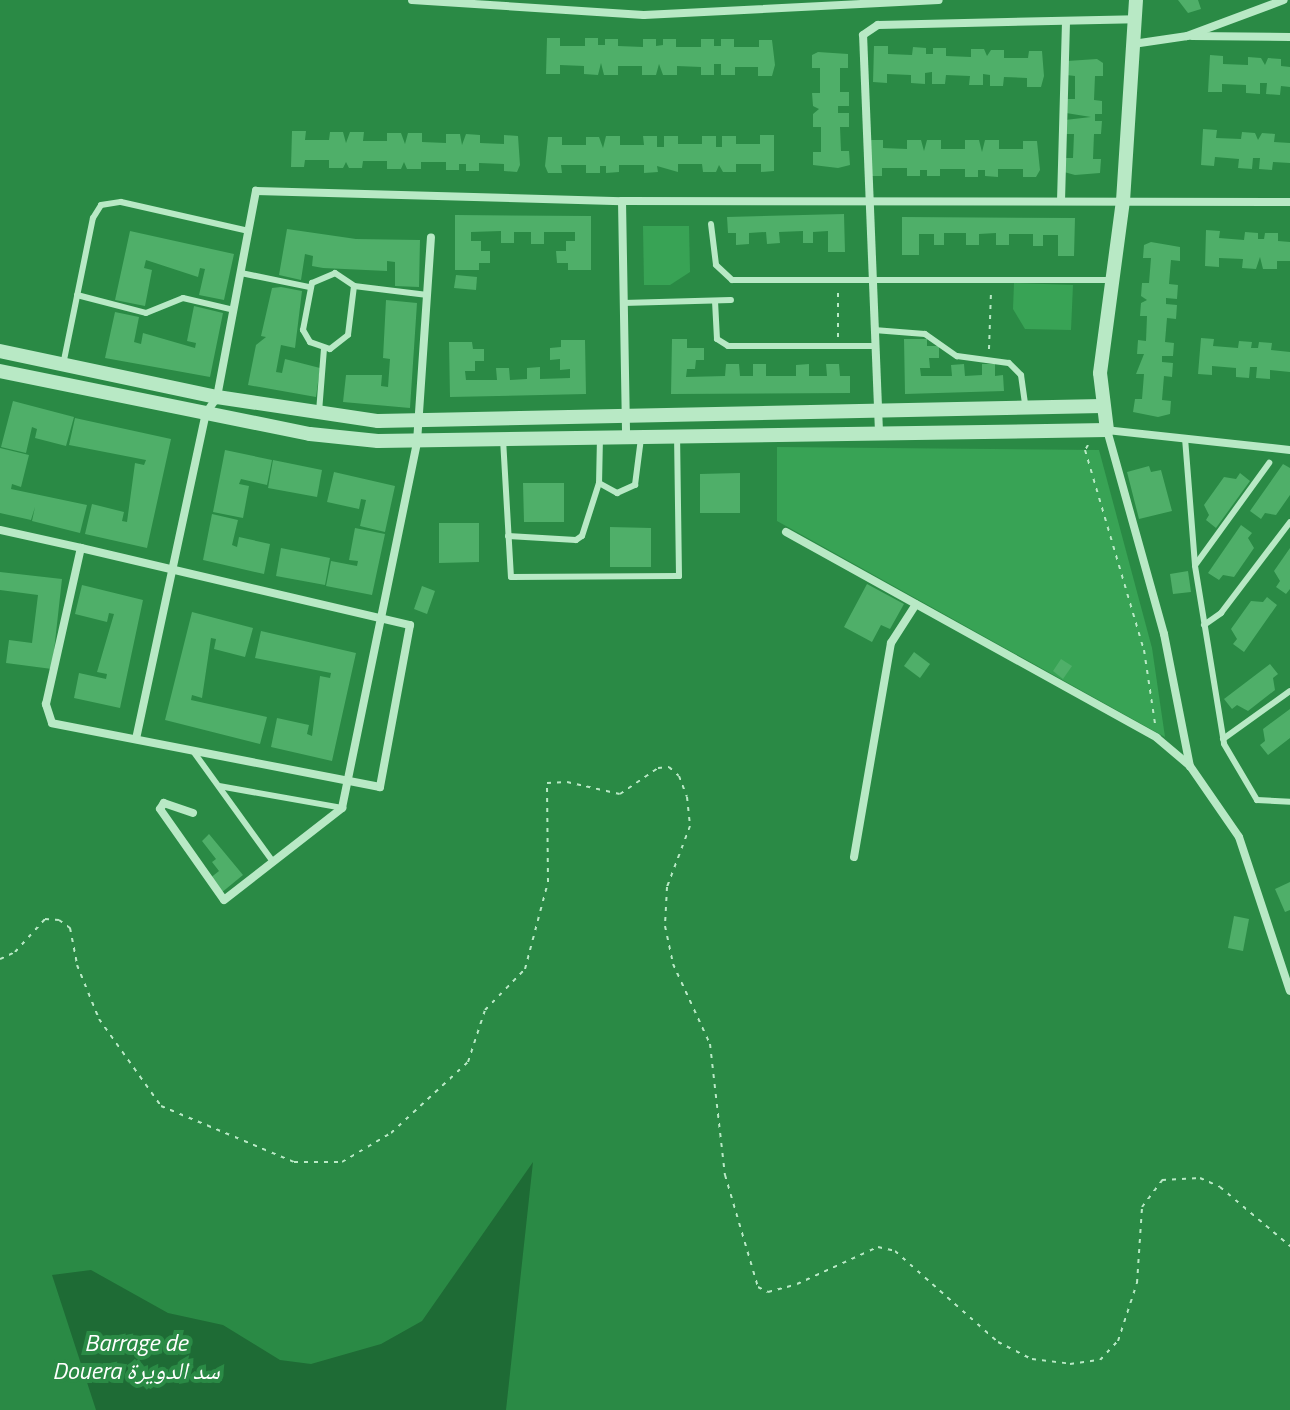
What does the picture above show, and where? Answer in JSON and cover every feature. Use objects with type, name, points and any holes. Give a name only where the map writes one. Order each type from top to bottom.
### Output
[{"type":"street","points":[[412,0],[644,15],[939,0]]},
{"type":"street","points":[[1136,0],[1123,201],[1100,373],[1102,430],[1164,634],[1190,766]]},
{"type":"street","points":[[1187,36],[1284,0]]},
{"type":"street","points":[[879,432],[860,42],[866,31],[878,25],[1135,19]]},
{"type":"street","points":[[1061,201],[1066,22]]},
{"type":"street","points":[[1133,44],[1187,36],[1290,37]]},
{"type":"street","points":[[136,739],[206,413],[217,397],[256,191],[622,201],[868,198],[1290,202]]},
{"type":"street","points":[[622,201],[624,413],[633,434]]},
{"type":"street","points":[[193,813],[164,803],[160,809],[224,900],[342,808],[384,619],[417,442],[431,237]]},
{"type":"street","points":[[0,351],[217,397],[319,415],[418,422],[624,413],[1102,406]]},
{"type":"street","points":[[0,371],[310,434],[417,442],[633,434],[1102,430],[1290,450]]},
{"type":"street","points":[[0,530],[81,548],[410,625],[380,787],[52,723],[46,704],[81,548]]},
{"type":"street","points":[[786,532],[1157,738],[1190,766],[1239,837],[1290,991]]},
{"type":"street","points":[[854,857],[891,643],[916,604]]},
{"type":"lane","points":[[63,365],[93,218],[101,205],[121,202],[249,231]]},
{"type":"lane","points":[[711,224],[718,269],[732,280],[872,277],[1111,280]]},
{"type":"lane","points":[[241,273],[309,287]]},
{"type":"lane","points":[[354,286],[348,335],[338,348],[324,348],[310,342],[303,330],[309,287],[317,278],[335,273],[354,286],[427,295]]},
{"type":"lane","points":[[77,295],[146,313],[183,298],[234,310]]},
{"type":"lane","points":[[623,303],[731,300]]},
{"type":"lane","points":[[715,301],[717,339],[728,346],[876,346]]},
{"type":"lane","points":[[874,330],[925,334],[957,356],[989,360],[1018,370],[1025,409]]},
{"type":"lane","points":[[319,415],[324,348]]},
{"type":"lane","points":[[599,483],[617,493],[635,485],[633,434]]},
{"type":"lane","points":[[503,439],[511,577],[679,576],[677,434]]},
{"type":"lane","points":[[508,536],[576,540],[582,536],[599,483],[601,435]]},
{"type":"lane","points":[[1185,438],[1195,566],[1223,739],[1249,793],[1266,804],[1290,802]]},
{"type":"lane","points":[[1195,566],[1269,463]]},
{"type":"lane","points":[[1204,625],[1221,613],[1290,522]]},
{"type":"lane","points":[[1223,739],[1290,691]]},
{"type":"lane","points":[[193,751],[273,862]]},
{"type":"lane","points":[[219,786],[342,808]]},
{"type":"path","points":[[989,360],[991,279]]},
{"type":"path","points":[[838,286],[838,326]]},
{"type":"path","points":[[1102,430],[1085,450],[1144,650],[1157,738]]},
{"type":"path","points":[[0,959],[15,952],[45,919],[59,920],[70,928],[77,965],[99,1019],[161,1106],[294,1162],[342,1162],[391,1133],[468,1062],[485,1010],[525,969],[548,882],[547,783],[567,782],[620,794],[658,768],[669,767],[679,776],[687,797],[690,826],[667,887],[665,926],[673,964],[710,1044],[725,1175],[758,1287],[768,1292],[797,1284],[878,1247],[895,1251],[998,1342],[1032,1359],[1070,1364],[1100,1360],[1118,1341],[1137,1283],[1142,1207],[1162,1180],[1200,1178],[1220,1187],[1290,1246]]},
{"type":"shaded area","points":[[643,226],[689,226],[690,272],[670,285],[644,285]]},
{"type":"shaded area","points":[[1014,283],[1073,285],[1071,330],[1025,329],[1013,309]]},
{"type":"shaded area","points":[[777,447],[1099,450],[1152,648],[1165,737],[777,521]]},
{"type":"water","name":"Barrage de Douera سد الدويرة","points":[[533,1162],[506,1410],[96,1410],[52,1275],[91,1270],[168,1313],[223,1325],[280,1360],[311,1364],[381,1344],[422,1321]]},
{"type":"building","points":[[1178,0],[1198,0],[1201,9],[1188,13]]},
{"type":"building","points":[[547,38],[560,38],[560,46],[585,46],[585,38],[598,38],[598,45],[605,45],[605,39],[618,39],[618,46],[643,47],[643,39],[656,39],[656,46],[663,45],[663,39],[676,39],[676,47],[701,47],[701,39],[714,39],[714,46],[721,46],[721,39],[734,39],[734,47],[759,47],[759,40],[772,40],[775,65],[772,76],[758,76],[758,67],[735,67],[735,75],[721,75],[721,64],[714,64],[714,75],[701,75],[701,67],[677,66],[677,75],[663,75],[659,64],[656,75],[642,75],[642,66],[618,66],[618,75],[604,75],[601,63],[598,75],[584,74],[584,66],[560,65],[560,74],[546,74]]},
{"type":"building","points":[[874,46],[888,46],[888,54],[912,55],[913,47],[926,48],[926,54],[933,54],[933,48],[946,48],[946,56],[971,57],[971,49],[984,49],[987,56],[991,50],[1004,50],[1004,58],[1028,58],[1029,51],[1042,51],[1044,76],[1041,87],[1027,87],[1027,78],[1004,77],[1003,86],[990,86],[990,75],[983,74],[983,85],[969,85],[970,76],[946,75],[945,84],[932,84],[932,72],[925,73],[925,84],[911,83],[911,75],[887,74],[887,83],[873,82]]},
{"type":"building","points":[[818,52],[848,54],[848,68],[840,68],[840,92],[849,92],[849,106],[838,106],[838,113],[849,113],[849,127],[840,127],[841,151],[849,151],[850,165],[838,168],[813,165],[813,152],[821,152],[821,127],[813,127],[813,114],[819,109],[813,106],[812,93],[820,93],[820,68],[812,68],[812,55]]},
{"type":"building","points":[[1210,55],[1223,56],[1223,64],[1248,65],[1248,57],[1261,58],[1265,65],[1268,58],[1281,59],[1281,66],[1290,67],[1290,87],[1281,86],[1280,95],[1266,94],[1267,83],[1260,83],[1260,94],[1246,93],[1246,85],[1222,84],[1222,92],[1208,92]]},
{"type":"building","points":[[1097,59],[1103,63],[1103,76],[1095,76],[1094,100],[1102,101],[1102,114],[1095,114],[1095,121],[1102,121],[1101,134],[1094,134],[1093,159],[1101,159],[1100,173],[1075,175],[1064,172],[1065,158],[1073,158],[1074,134],[1065,134],[1065,120],[1091,117],[1066,113],[1066,99],[1075,99],[1075,76],[1066,75],[1067,61]]},
{"type":"building","points":[[1203,129],[1217,130],[1216,138],[1241,139],[1242,132],[1255,133],[1258,140],[1262,133],[1275,134],[1274,142],[1290,143],[1290,163],[1273,162],[1272,170],[1259,169],[1260,158],[1253,158],[1252,169],[1238,168],[1239,159],[1215,157],[1214,166],[1201,165]]},
{"type":"building","points":[[292,131],[306,131],[305,140],[329,140],[330,132],[343,132],[346,143],[350,132],[364,132],[363,141],[387,141],[387,133],[401,133],[405,144],[408,133],[422,133],[422,142],[446,143],[446,134],[460,134],[462,145],[466,134],[480,135],[480,143],[504,144],[504,135],[518,136],[520,165],[517,172],[504,171],[504,164],[479,163],[479,171],[466,171],[466,164],[459,164],[459,170],[446,170],[446,162],[421,162],[421,169],[407,169],[404,162],[401,169],[387,169],[387,161],[363,161],[362,168],[349,168],[346,162],[343,168],[329,168],[329,160],[305,160],[304,167],[291,167]]},
{"type":"building","points":[[760,135],[774,135],[774,171],[761,172],[761,164],[736,164],[736,172],[723,172],[719,165],[716,172],[703,172],[702,164],[678,164],[678,172],[657,166],[658,172],[644,173],[644,165],[619,165],[619,172],[606,173],[606,166],[600,166],[600,173],[586,173],[586,165],[561,165],[562,173],[548,173],[545,166],[548,137],[562,137],[562,145],[586,145],[586,137],[599,137],[603,148],[606,136],[620,136],[620,145],[644,145],[643,136],[657,136],[657,147],[664,147],[664,136],[678,136],[678,144],[702,144],[702,136],[716,136],[716,147],[722,147],[722,136],[736,136],[736,144],[760,144]]},
{"type":"building","points":[[869,140],[883,140],[883,148],[907,149],[907,140],[921,140],[924,151],[927,140],[941,140],[941,149],[965,149],[965,140],[979,140],[982,152],[985,140],[999,140],[999,149],[1023,149],[1023,141],[1037,141],[1040,170],[1036,177],[1023,177],[1023,169],[998,169],[998,177],[985,176],[985,170],[978,170],[978,177],[965,177],[965,169],[940,169],[940,176],[927,176],[927,170],[920,170],[920,176],[907,176],[907,168],[882,168],[882,176],[869,176]]},
{"type":"building","points":[[844,214],[845,252],[828,252],[828,231],[813,232],[813,243],[803,243],[803,231],[779,232],[780,243],[767,244],[766,232],[749,233],[749,244],[736,245],[736,233],[728,233],[727,217]]},
{"type":"building","points":[[455,215],[591,216],[591,270],[568,270],[568,263],[557,263],[556,251],[566,251],[566,241],[575,241],[575,232],[544,232],[544,244],[531,244],[531,232],[514,232],[514,243],[501,243],[501,231],[471,232],[471,241],[481,241],[481,251],[490,251],[490,263],[479,263],[479,270],[455,270]]},
{"type":"building","points":[[902,217],[1075,218],[1074,256],[1058,256],[1058,235],[1043,235],[1043,246],[1033,246],[1033,234],[1009,234],[1009,245],[996,245],[996,233],[979,234],[979,245],[966,245],[966,233],[944,233],[944,245],[934,245],[934,234],[919,234],[919,255],[902,255]]},
{"type":"building","points":[[287,229],[356,239],[420,240],[419,287],[395,286],[395,262],[387,261],[387,271],[323,268],[312,266],[313,256],[305,254],[301,280],[279,275]]},
{"type":"building","points":[[1206,230],[1220,231],[1219,238],[1244,240],[1245,232],[1258,233],[1258,239],[1264,239],[1265,233],[1278,233],[1278,241],[1290,242],[1290,261],[1277,261],[1277,269],[1263,269],[1260,257],[1256,269],[1242,268],[1243,259],[1219,258],[1219,267],[1205,266]]},
{"type":"building","points":[[130,231],[234,254],[224,300],[199,295],[205,269],[200,268],[198,277],[146,260],[144,268],[152,270],[145,306],[115,300]]},
{"type":"building","points":[[1151,242],[1180,247],[1180,261],[1171,260],[1169,284],[1178,285],[1177,299],[1166,298],[1166,304],[1177,305],[1176,319],[1167,318],[1165,342],[1174,343],[1173,356],[1162,356],[1162,362],[1173,363],[1172,377],[1164,376],[1162,400],[1171,401],[1170,414],[1158,417],[1133,412],[1135,399],[1142,399],[1144,374],[1136,374],[1144,354],[1137,354],[1138,340],[1146,341],[1147,316],[1140,316],[1141,303],[1147,300],[1141,296],[1142,283],[1149,283],[1151,258],[1143,258],[1144,245]]},
{"type":"building","points":[[456,275],[477,277],[476,290],[454,288]]},
{"type":"building","points":[[272,288],[302,291],[295,348],[281,345],[276,372],[282,373],[285,359],[320,368],[316,397],[248,385],[256,345],[266,337],[261,336]]},
{"type":"building","points":[[386,300],[417,303],[410,408],[343,402],[346,375],[382,375],[381,386],[388,387],[390,359],[383,358]]},
{"type":"building","points":[[194,306],[223,313],[210,377],[105,358],[115,312],[139,317],[134,342],[141,344],[143,333],[195,348],[196,343],[187,341]]},
{"type":"building","points":[[1201,338],[1214,339],[1213,346],[1238,348],[1239,341],[1252,342],[1251,348],[1258,348],[1259,342],[1272,343],[1271,350],[1290,352],[1290,372],[1270,370],[1270,379],[1256,378],[1257,367],[1250,367],[1249,378],[1236,377],[1236,368],[1212,366],[1212,375],[1198,374]]},
{"type":"building","points":[[672,339],[687,339],[687,348],[704,348],[704,360],[696,360],[695,369],[687,369],[686,377],[725,376],[726,364],[739,364],[740,376],[753,376],[753,364],[766,364],[766,376],[796,376],[796,365],[809,364],[809,376],[827,376],[826,364],[839,364],[840,376],[850,376],[850,393],[671,394]]},
{"type":"building","points":[[904,339],[927,339],[927,346],[939,346],[939,358],[929,358],[930,368],[920,368],[921,376],[952,376],[951,365],[964,364],[965,376],[982,375],[982,364],[995,364],[995,376],[1003,375],[1004,391],[905,394]]},
{"type":"building","points":[[561,340],[585,340],[586,394],[450,397],[449,342],[472,342],[473,349],[484,349],[484,361],[475,361],[475,371],[465,371],[466,380],[497,380],[496,368],[509,368],[510,380],[527,379],[527,368],[540,367],[540,379],[570,378],[570,369],[560,370],[560,359],[550,360],[550,348],[561,347]]},
{"type":"building","points":[[13,401],[74,417],[66,446],[35,438],[37,429],[32,427],[26,453],[1,447]]},
{"type":"building","points":[[75,418],[171,439],[147,548],[85,534],[92,504],[124,512],[122,521],[127,522],[135,463],[144,465],[146,460],[69,445]]},
{"type":"building","points":[[0,448],[29,455],[21,487],[12,484],[11,489],[87,505],[80,533],[32,521],[35,507],[31,520],[0,513]]},
{"type":"building","points":[[225,450],[272,460],[267,485],[241,479],[239,484],[249,486],[243,518],[213,512]]},
{"type":"building","points":[[273,460],[322,470],[317,497],[268,488]]},
{"type":"building","points":[[1283,464],[1290,468],[1290,495],[1276,515],[1265,513],[1261,519],[1250,511]]},
{"type":"building","points":[[1149,466],[1151,472],[1161,470],[1172,511],[1139,519],[1127,472]]},
{"type":"building","points":[[334,472],[395,486],[385,532],[360,526],[366,500],[361,499],[359,509],[327,502]]},
{"type":"building","points":[[740,473],[740,513],[700,513],[700,474]]},
{"type":"building","points":[[1240,473],[1250,481],[1216,528],[1206,520],[1209,515],[1204,505],[1224,477],[1236,479]]},
{"type":"building","points":[[523,483],[564,483],[564,522],[524,522]]},
{"type":"building","points":[[212,514],[238,520],[232,545],[237,547],[239,537],[270,544],[264,574],[203,560]]},
{"type":"building","points":[[439,523],[479,523],[479,562],[439,563]]},
{"type":"building","points":[[1241,525],[1252,533],[1248,538],[1254,548],[1234,577],[1223,575],[1219,580],[1208,573]]},
{"type":"building","points":[[610,527],[651,528],[651,567],[610,567]]},
{"type":"building","points":[[355,528],[385,534],[372,595],[326,586],[331,561],[357,566],[358,561],[349,560]]},
{"type":"building","points":[[281,548],[330,558],[325,585],[276,576]]},
{"type":"building","points":[[1290,548],[1290,589],[1286,594],[1276,587],[1280,581],[1274,571]]},
{"type":"building","points":[[1188,571],[1191,592],[1173,594],[1170,574]]},
{"type":"building","points":[[0,572],[62,579],[52,669],[6,663],[9,640],[32,643],[38,595],[0,590]]},
{"type":"building","points":[[867,584],[904,604],[890,629],[881,625],[872,642],[844,627]]},
{"type":"building","points":[[82,585],[143,600],[120,708],[74,698],[79,673],[106,679],[107,674],[97,672],[114,614],[109,613],[107,622],[75,614]]},
{"type":"building","points":[[422,586],[435,591],[427,614],[414,609]]},
{"type":"building","points":[[1267,597],[1277,605],[1244,652],[1233,644],[1237,639],[1231,629],[1251,601],[1263,602]]},
{"type":"building","points":[[192,612],[253,628],[245,657],[214,649],[216,639],[211,638],[202,698],[192,695],[191,700],[267,717],[260,744],[165,720]]},
{"type":"building","points":[[261,631],[356,653],[332,761],[271,747],[277,718],[309,725],[307,734],[312,736],[320,676],[330,678],[331,673],[255,658]]},
{"type":"building","points":[[914,652],[930,664],[920,678],[904,666]]},
{"type":"building","points":[[1061,659],[1072,666],[1063,679],[1053,671]]},
{"type":"building","points":[[1270,664],[1278,674],[1273,678],[1275,690],[1248,711],[1237,705],[1232,709],[1224,699]]},
{"type":"building","points":[[1290,709],[1290,738],[1268,755],[1260,745],[1265,741],[1263,729]]},
{"type":"building","points":[[209,834],[243,875],[221,893],[209,879],[219,871],[212,862],[216,859],[202,841]]},
{"type":"building","points":[[1290,882],[1290,910],[1285,912],[1275,889]]},
{"type":"building","points":[[1234,916],[1249,919],[1243,951],[1228,948]]}]
